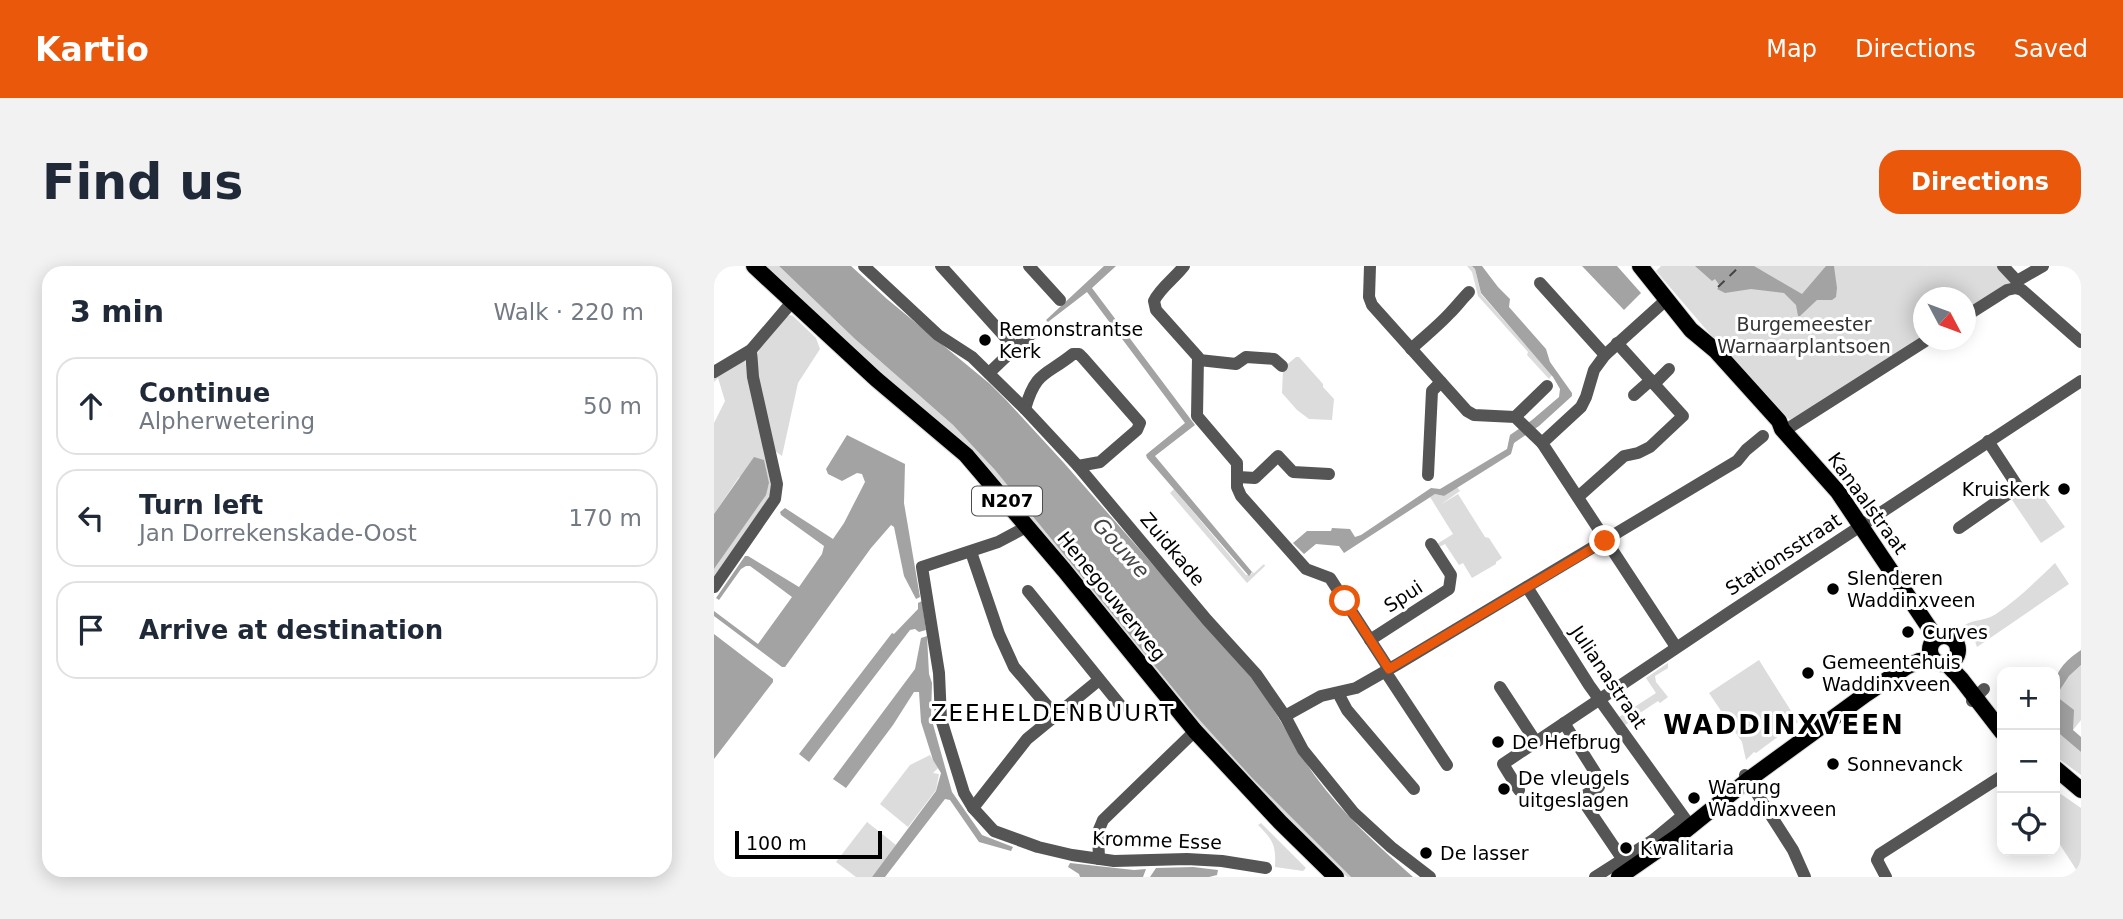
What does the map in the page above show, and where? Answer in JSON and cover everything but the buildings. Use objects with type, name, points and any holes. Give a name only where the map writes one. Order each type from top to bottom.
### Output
[{"type":"main road","name":"Henegouwerweg","points":[[754,266],[876,379],[966,455],[1028,526],[1195,731],[1336,877]]},
{"type":"main road","name":"Kanaalstraat","points":[[1643,269],[1683,333],[1712,354],[1773,426],[1783,430],[1838,492],[1940,654],[1978,696]]},
{"type":"main road","points":[[1673,838],[1684,818],[1747,778],[1906,667],[1940,654]]},
{"type":"main road","points":[[1978,696],[1997,716]]},
{"type":"main road","points":[[1978,696],[2001,730]]},
{"type":"main road","points":[[2060,772],[2077,787]]},
{"type":"main road","points":[[1619,877],[1681,834],[1747,778]]},
{"type":"main road","points":[[2060,778],[2077,787]]},
{"type":"street","name":"Zuidkade","points":[[863,266],[938,335],[972,357],[1078,466],[1207,620],[1256,674],[1285,716],[1303,750],[1353,813],[1430,877]]},
{"type":"street","points":[[941,266],[1015,348]]},
{"type":"street","points":[[1029,266],[1060,300]]},
{"type":"street","points":[[1184,266],[1153,301],[1156,310],[1196,353],[1199,360],[1197,416],[1236,460],[1239,469],[1237,489],[1242,497],[1306,569],[1330,578],[1447,765]]},
{"type":"street","points":[[1370,266],[1370,303],[1467,411],[1472,414],[1519,420],[1538,438],[1676,648]]},
{"type":"street","points":[[2003,266],[2022,290],[2081,342]]},
{"type":"street","points":[[1976,309],[2043,266]]},
{"type":"street","points":[[1540,283],[1605,355]]},
{"type":"street","points":[[1411,349],[1469,292]]},
{"type":"street","points":[[714,372],[751,350],[792,302]]},
{"type":"street","points":[[1538,438],[1580,407],[1594,370],[1605,355],[1662,303]]},
{"type":"street","points":[[989,373],[1037,329]]},
{"type":"street","points":[[1578,498],[1624,456],[1650,447],[1683,416],[1617,344]]},
{"type":"street","points":[[1783,430],[1913,349]]},
{"type":"street","points":[[714,587],[775,499],[777,484],[753,377],[751,350]]},
{"type":"street","points":[[1025,409],[1037,380],[1050,369],[1060,366],[1073,354],[1083,358],[1140,423],[1137,430],[1101,462],[1078,466]]},
{"type":"street","points":[[1199,360],[1236,363],[1246,357],[1274,359],[1282,366]]},
{"type":"street","points":[[1634,396],[1669,369]]},
{"type":"street","name":"Stationsstraat","points":[[1519,790],[1503,764],[2081,381]]},
{"type":"street","points":[[1428,475],[1432,391],[1441,382]]},
{"type":"street","points":[[1519,420],[1548,386]]},
{"type":"street","points":[[1285,716],[1321,696],[1356,688],[1387,670],[1737,461],[1763,436]]},
{"type":"street","points":[[1959,527],[2018,487],[1988,441]]},
{"type":"street","points":[[1238,477],[1255,478],[1278,456],[1293,472],[1329,474]]},
{"type":"street","points":[[1028,526],[1001,541],[971,552],[995,625],[1014,667],[1055,715]]},
{"type":"street","name":"Spui","points":[[1370,640],[1449,589],[1451,575],[1431,544]]},
{"type":"street","name":"Kromme Esse","points":[[971,552],[922,567],[940,680],[940,719],[964,793],[973,808],[994,831],[1038,847],[1099,859],[1187,859],[1266,868]]},
{"type":"street","name":"Julianastraat","points":[[1527,587],[1570,656],[1684,818]]},
{"type":"street","points":[[1028,591],[1121,706]]},
{"type":"street","points":[[973,808],[1027,739],[1099,680]]},
{"type":"street","points":[[1500,687],[1536,741]]},
{"type":"street","points":[[1339,693],[1348,709],[1415,789]]},
{"type":"street","points":[[1564,723],[1600,780],[1599,787],[1584,796],[1583,801],[1623,860]]},
{"type":"street","points":[[1099,859],[1098,832],[1103,820],[1195,731]]},
{"type":"street","points":[[1747,778],[1793,850],[1805,877]]},
{"type":"street","points":[[1886,877],[1877,860],[1880,854],[1997,779]]},
{"type":"street","points":[[1595,877],[1684,818]]},
{"type":"green space","points":[[763,266],[779,266],[855,339],[953,425],[995,470],[1194,714],[1253,779],[1351,877],[1347,877],[1227,757],[1144,659],[890,384]]},
{"type":"green space","points":[[1467,266],[1475,269],[1481,294],[1552,375],[1549,379],[1478,296],[1472,272]]},
{"type":"green space","name":"Burgemeester Warnaarplantsoen","points":[[1661,266],[1999,266],[2013,283],[1976,307],[1976,287],[1913,287],[1913,347],[1790,420],[1777,408],[1775,410],[1656,271]]},
{"type":"green space","points":[[790,315],[816,338],[820,349],[798,383],[782,456],[775,451],[765,413],[758,383],[757,357],[760,348]]},
{"type":"green space","points":[[1299,357],[1334,399],[1332,420],[1309,419],[1282,393],[1283,368]]},
{"type":"green space","points":[[742,358],[745,361],[773,484],[771,495],[714,578],[714,569],[765,495],[769,483],[739,477],[714,514],[714,423],[725,401],[718,378],[714,382],[714,375]]},
{"type":"green space","points":[[2034,484],[2065,527],[2041,543],[2012,500]]},
{"type":"green space","points":[[1457,487],[1460,491],[1440,505],[1458,494],[1485,537],[1489,538],[1502,558],[1472,578],[1463,563],[1459,565],[1445,544],[1439,547],[1437,544],[1453,534],[1430,497],[1435,494],[1444,496]]},
{"type":"green space","points":[[1174,489],[1246,575],[1254,573],[1264,564],[1265,566],[1247,583],[1170,493]]},
{"type":"green space","points":[[2055,563],[2069,584],[1977,647],[1973,635],[1965,625],[1996,614]]},
{"type":"green space","points":[[1759,660],[1798,722],[1746,760],[1742,742],[1709,693]]},
{"type":"green space","points":[[1668,663],[1668,668],[1655,676],[1656,682],[1668,697],[1660,703],[1658,701],[1625,725],[1619,717],[1656,693],[1646,678]]},
{"type":"green space","points":[[2081,665],[2081,720],[2073,730],[2060,704],[2060,690]]},
{"type":"green space","points":[[2060,734],[2081,752],[2081,775],[2060,760]]},
{"type":"green space","points":[[930,755],[938,768],[933,773],[939,774],[936,790],[908,827],[880,804],[910,765]]},
{"type":"green space","points":[[2060,793],[2081,808],[2081,877],[2060,845]]},
{"type":"green space","points":[[867,822],[896,845],[872,877],[856,877],[836,862]]},
{"type":"green space","points":[[1261,823],[1306,868],[1303,871],[1275,867],[1273,844],[1258,825]]},
{"type":"water","name":"Gouwe","points":[[779,266],[851,266],[990,384],[1064,463],[1253,679],[1315,776],[1337,803],[1413,877],[1351,877],[1253,779],[1194,714],[995,470],[953,425],[855,339]]},
{"type":"water","points":[[1104,266],[1116,266],[1092,288],[1195,425],[1155,456],[1252,572],[1249,576],[1147,458],[1148,453],[1185,423],[1087,292],[1048,322],[1046,320]]},
{"type":"water","points":[[1472,266],[1482,266],[1510,299],[1509,307],[1546,349],[1550,362],[1572,396],[1539,426],[1514,443],[1511,454],[1444,496],[1435,494],[1344,553],[1339,546],[1316,544],[1304,554],[1293,543],[1307,531],[1350,529],[1355,537],[1361,535],[1431,488],[1440,489],[1507,449],[1510,435],[1559,397],[1560,389],[1553,377],[1481,293]]},
{"type":"water","points":[[1582,266],[1617,266],[1641,293],[1624,310]]},
{"type":"water","points":[[1695,266],[1754,266],[1802,294],[1826,266],[1834,266],[1836,297],[1832,300],[1817,300],[1798,316],[1796,305],[1784,293],[1751,289],[1725,293],[1717,289],[1720,286],[1715,279],[1712,281]]},
{"type":"water","points":[[847,435],[905,464],[904,503],[920,597],[916,599],[904,576],[894,527],[891,525],[871,548],[785,667],[782,667],[714,616],[714,611],[758,644],[792,597],[750,566],[746,566],[719,600],[716,598],[745,556],[799,587],[822,554],[824,546],[780,512],[785,508],[833,539],[865,482],[862,474],[857,473],[842,481],[828,474],[826,469]]},
{"type":"water","points":[[754,457],[764,460],[769,483],[766,495],[714,569],[714,514]]},
{"type":"water","points":[[922,601],[926,630],[910,630],[809,762],[799,754],[892,633],[918,609],[918,603]]},
{"type":"water","points":[[714,634],[773,679],[773,682],[714,759]]},
{"type":"water","points":[[927,636],[932,683],[931,717],[952,792],[982,835],[1013,847],[1011,851],[979,842],[950,800],[945,799],[885,877],[872,877],[936,791],[941,773],[933,760],[921,722],[919,692],[914,692],[846,788],[833,779],[915,669],[921,638]]},
{"type":"water","points":[[2081,650],[2081,665],[2060,690],[2060,671]]},
{"type":"water","points":[[2060,699],[2074,710],[2073,730],[2081,737],[2081,752],[2060,734]]},
{"type":"water","points":[[1070,863],[1146,869],[1143,877],[1080,877],[1068,867]]},
{"type":"water","points":[[1193,867],[1218,870],[1217,875],[1150,877],[1156,868]]},
{"type":"ferry route","points":[[1718,287],[1740,266]]},
{"type":"place","name":"Remonstrantse Kerk","points":[[985,340]]},
{"type":"place","name":"Kruiskerk","points":[[2064,489]]},
{"type":"place","name":"Slenderen Waddinxveen","points":[[1833,589]]},
{"type":"place","name":"Curves","points":[[1908,632]]},
{"type":"place","name":"Gemeentehuis Waddinxveen","points":[[1808,673]]},
{"type":"place","name":"De Hefbrug","points":[[1498,742]]},
{"type":"place","name":"Sonnevanck","points":[[1833,764]]},
{"type":"place","name":"De vleugels uitgeslagen","points":[[1504,789]]},
{"type":"place","name":"Warung Waddinxveen","points":[[1694,798]]},
{"type":"place","name":"Kwalitaria","points":[[1626,848]]},
{"type":"place","name":"De lasser","points":[[1426,853]]},
{"type":"district","name":"ZEEHELDENBUURT","points":[[1053,713]]},
{"type":"district","name":"WADDINXVEEN","points":[[1784,725]]},
{"type":"route","points":[[1345,601],[1389,669],[1605,541]]}]
